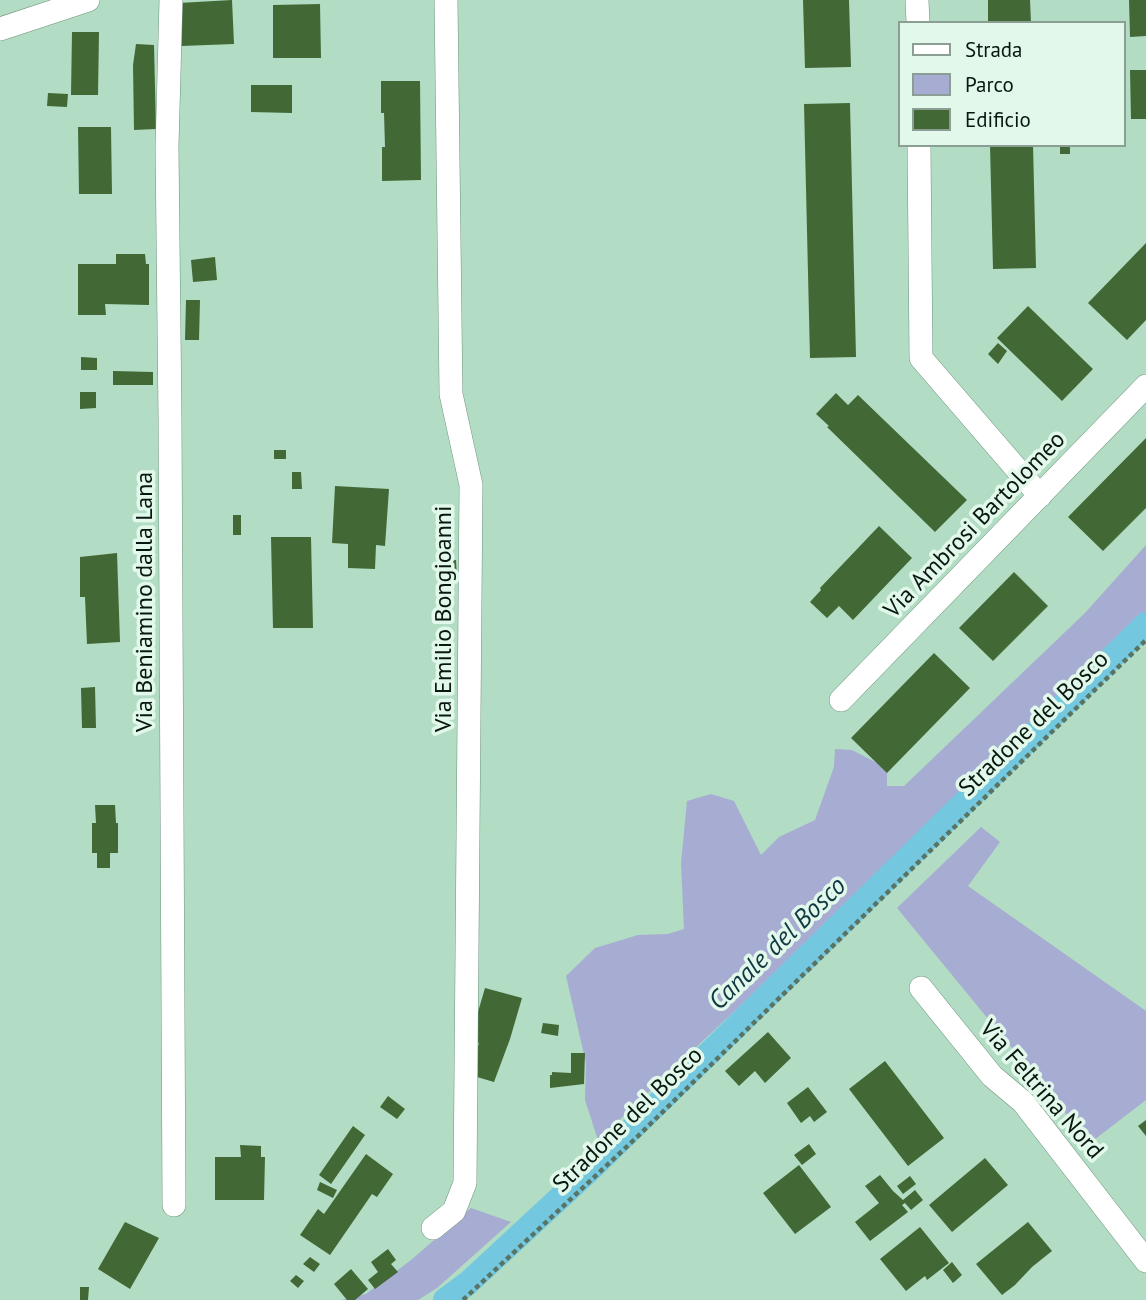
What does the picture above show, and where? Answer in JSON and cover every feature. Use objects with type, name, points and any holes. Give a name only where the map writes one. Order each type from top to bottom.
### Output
[{"type":"street","points":[[0,29],[88,0]]},
{"type":"street","name":"Via Beniamino dalla Lana","points":[[171,0],[167,147],[174,1205]]},
{"type":"street","name":"Via Emilio Bongioanni","points":[[433,1228],[454,1211],[465,1183],[471,485],[451,394],[446,0]]},
{"type":"street","points":[[917,0],[918,21]]},
{"type":"street","points":[[919,147],[921,358],[1040,496]]},
{"type":"street","name":"Via Ambrosi Bartolomeo","points":[[841,700],[1146,386]]},
{"type":"street","name":"Via Feltrina Nord","points":[[921,988],[992,1076],[1023,1102],[1146,1261]]},
{"type":"path","name":"Stradone del Bosco","points":[[463,1300],[636,1138],[1146,640]]},
{"type":"green space","points":[[1146,545],[1146,614],[1077,677],[977,782],[598,1140],[585,1100],[586,1063],[566,976],[595,948],[638,935],[668,934],[684,929],[681,863],[687,801],[711,794],[734,801],[761,855],[779,837],[815,820],[834,767],[835,749],[852,750],[887,768],[887,786],[904,786],[1085,613]]},
{"type":"green space","points":[[981,827],[1000,842],[968,886],[1146,1011],[1146,1100],[1090,1143],[897,908]]},
{"type":"green space","points":[[471,1208],[511,1222],[437,1288],[418,1300],[341,1300],[366,1294],[411,1260]]},
{"type":"building","points":[[232,0],[234,44],[181,46],[179,3]]},
{"type":"building","points":[[803,0],[849,0],[851,67],[805,68]]},
{"type":"building","points":[[988,0],[1030,0],[1031,21],[988,21]]},
{"type":"building","points":[[1129,0],[1146,0],[1146,36],[1130,37]]},
{"type":"building","points":[[320,4],[321,58],[273,58],[273,5]]},
{"type":"building","points":[[72,32],[99,32],[98,95],[71,95]]},
{"type":"building","points":[[136,44],[154,45],[156,129],[134,130],[133,65]]},
{"type":"building","points":[[1130,70],[1146,70],[1146,119],[1131,119]]},
{"type":"building","points":[[381,81],[420,81],[421,180],[382,181],[382,147],[385,147]]},
{"type":"building","points":[[251,85],[292,85],[292,113],[251,112]]},
{"type":"building","points":[[48,93],[68,94],[67,107],[47,106]]},
{"type":"building","points":[[850,103],[856,357],[810,358],[804,104]]},
{"type":"building","points":[[78,127],[111,127],[112,194],[79,194]]},
{"type":"building","points":[[990,147],[1033,147],[1036,268],[993,269]]},
{"type":"building","points":[[1060,147],[1070,147],[1070,154],[1060,154]]},
{"type":"building","points":[[1146,243],[1146,320],[1127,340],[1088,303]]},
{"type":"building","points":[[116,254],[145,254],[146,264],[149,264],[149,305],[105,304],[106,315],[78,315],[78,264],[116,264]]},
{"type":"building","points":[[215,257],[217,280],[193,282],[191,260]]},
{"type":"building","points":[[186,300],[200,300],[199,340],[185,340]]},
{"type":"building","points":[[1028,306],[1093,369],[1062,401],[997,338]]},
{"type":"building","points":[[998,343],[1007,351],[998,364],[988,354]]},
{"type":"building","points":[[81,357],[97,358],[97,370],[81,370]]},
{"type":"building","points":[[113,371],[153,372],[153,385],[113,385]]},
{"type":"building","points":[[80,392],[96,392],[96,408],[80,409]]},
{"type":"building","points":[[836,393],[848,405],[858,395],[967,500],[935,532],[816,414]]},
{"type":"building","points":[[1146,438],[1146,508],[1103,551],[1068,517]]},
{"type":"building","points":[[274,450],[286,450],[286,459],[274,459]]},
{"type":"building","points":[[292,472],[301,472],[302,489],[292,489]]},
{"type":"building","points":[[335,486],[389,489],[385,546],[376,545],[375,569],[348,568],[348,544],[332,543]]},
{"type":"building","points":[[233,515],[241,515],[241,535],[233,535]]},
{"type":"building","points":[[879,526],[912,558],[853,620],[839,606],[827,618],[810,602]]},
{"type":"building","points":[[271,537],[311,537],[313,628],[273,628]]},
{"type":"building","points":[[117,553],[120,642],[87,644],[85,597],[80,597],[80,557]]},
{"type":"building","points":[[456,560],[457,578],[446,579],[446,561]]},
{"type":"building","points":[[1014,572],[1048,606],[993,661],[959,628]]},
{"type":"building","points":[[934,653],[970,688],[887,773],[851,738]]},
{"type":"building","points":[[95,687],[96,728],[82,728],[81,688]]},
{"type":"building","points":[[95,805],[115,805],[118,853],[110,853],[110,868],[97,868],[97,853],[92,853],[92,823],[96,823]]},
{"type":"building","points":[[485,988],[522,998],[494,1082],[477,1077],[473,1061],[479,1043],[474,1041],[473,1029]]},
{"type":"building","points":[[543,1023],[559,1025],[558,1036],[541,1033]]},
{"type":"building","points":[[768,1032],[791,1058],[765,1083],[755,1071],[739,1086],[725,1071]]},
{"type":"building","points":[[571,1053],[585,1053],[584,1084],[550,1088],[552,1072],[571,1073]]},
{"type":"building","points":[[885,1061],[944,1138],[908,1166],[849,1089]]},
{"type":"building","points":[[808,1087],[827,1112],[814,1122],[810,1116],[801,1123],[787,1103]]},
{"type":"building","points":[[388,1096],[405,1109],[397,1119],[380,1107]]},
{"type":"building","points":[[1146,1120],[1146,1136],[1138,1126]]},
{"type":"building","points":[[353,1126],[365,1135],[331,1184],[319,1175]]},
{"type":"building","points":[[809,1144],[816,1154],[802,1165],[794,1155]]},
{"type":"building","points":[[240,1145],[261,1146],[261,1157],[265,1157],[264,1200],[215,1200],[215,1157],[241,1157]]},
{"type":"building","points":[[366,1154],[393,1174],[377,1197],[372,1194],[330,1255],[300,1235],[318,1209],[324,1214]]},
{"type":"building","points":[[985,1158],[1008,1185],[952,1232],[929,1205]]},
{"type":"building","points":[[799,1165],[831,1207],[795,1234],[763,1193]]},
{"type":"building","points":[[880,1175],[903,1200],[915,1190],[923,1200],[911,1210],[905,1203],[902,1205],[908,1212],[870,1241],[855,1222],[879,1203],[865,1186]]},
{"type":"building","points":[[910,1176],[916,1184],[903,1194],[897,1186]]},
{"type":"building","points":[[320,1182],[337,1190],[333,1198],[317,1190]]},
{"type":"building","points":[[125,1222],[159,1238],[130,1289],[98,1269]]},
{"type":"building","points":[[1028,1222],[1052,1251],[1002,1295],[976,1264]]},
{"type":"building","points":[[920,1227],[949,1263],[927,1280],[925,1276],[906,1291],[880,1259]]},
{"type":"building","points":[[388,1249],[396,1260],[391,1264],[398,1272],[375,1289],[368,1280],[378,1272],[371,1262]]},
{"type":"building","points":[[310,1257],[320,1264],[314,1272],[303,1264]]},
{"type":"building","points":[[952,1262],[962,1275],[953,1283],[943,1270]]},
{"type":"building","points":[[351,1269],[368,1289],[355,1300],[347,1300],[334,1284]]},
{"type":"building","points":[[296,1275],[304,1281],[298,1288],[290,1281]]},
{"type":"building","points":[[80,1287],[89,1287],[88,1300],[80,1300]]},
{"type":"waterway","name":"Canale del Bosco","points":[[445,1300],[468,1283],[593,1167],[1146,624]]}]
